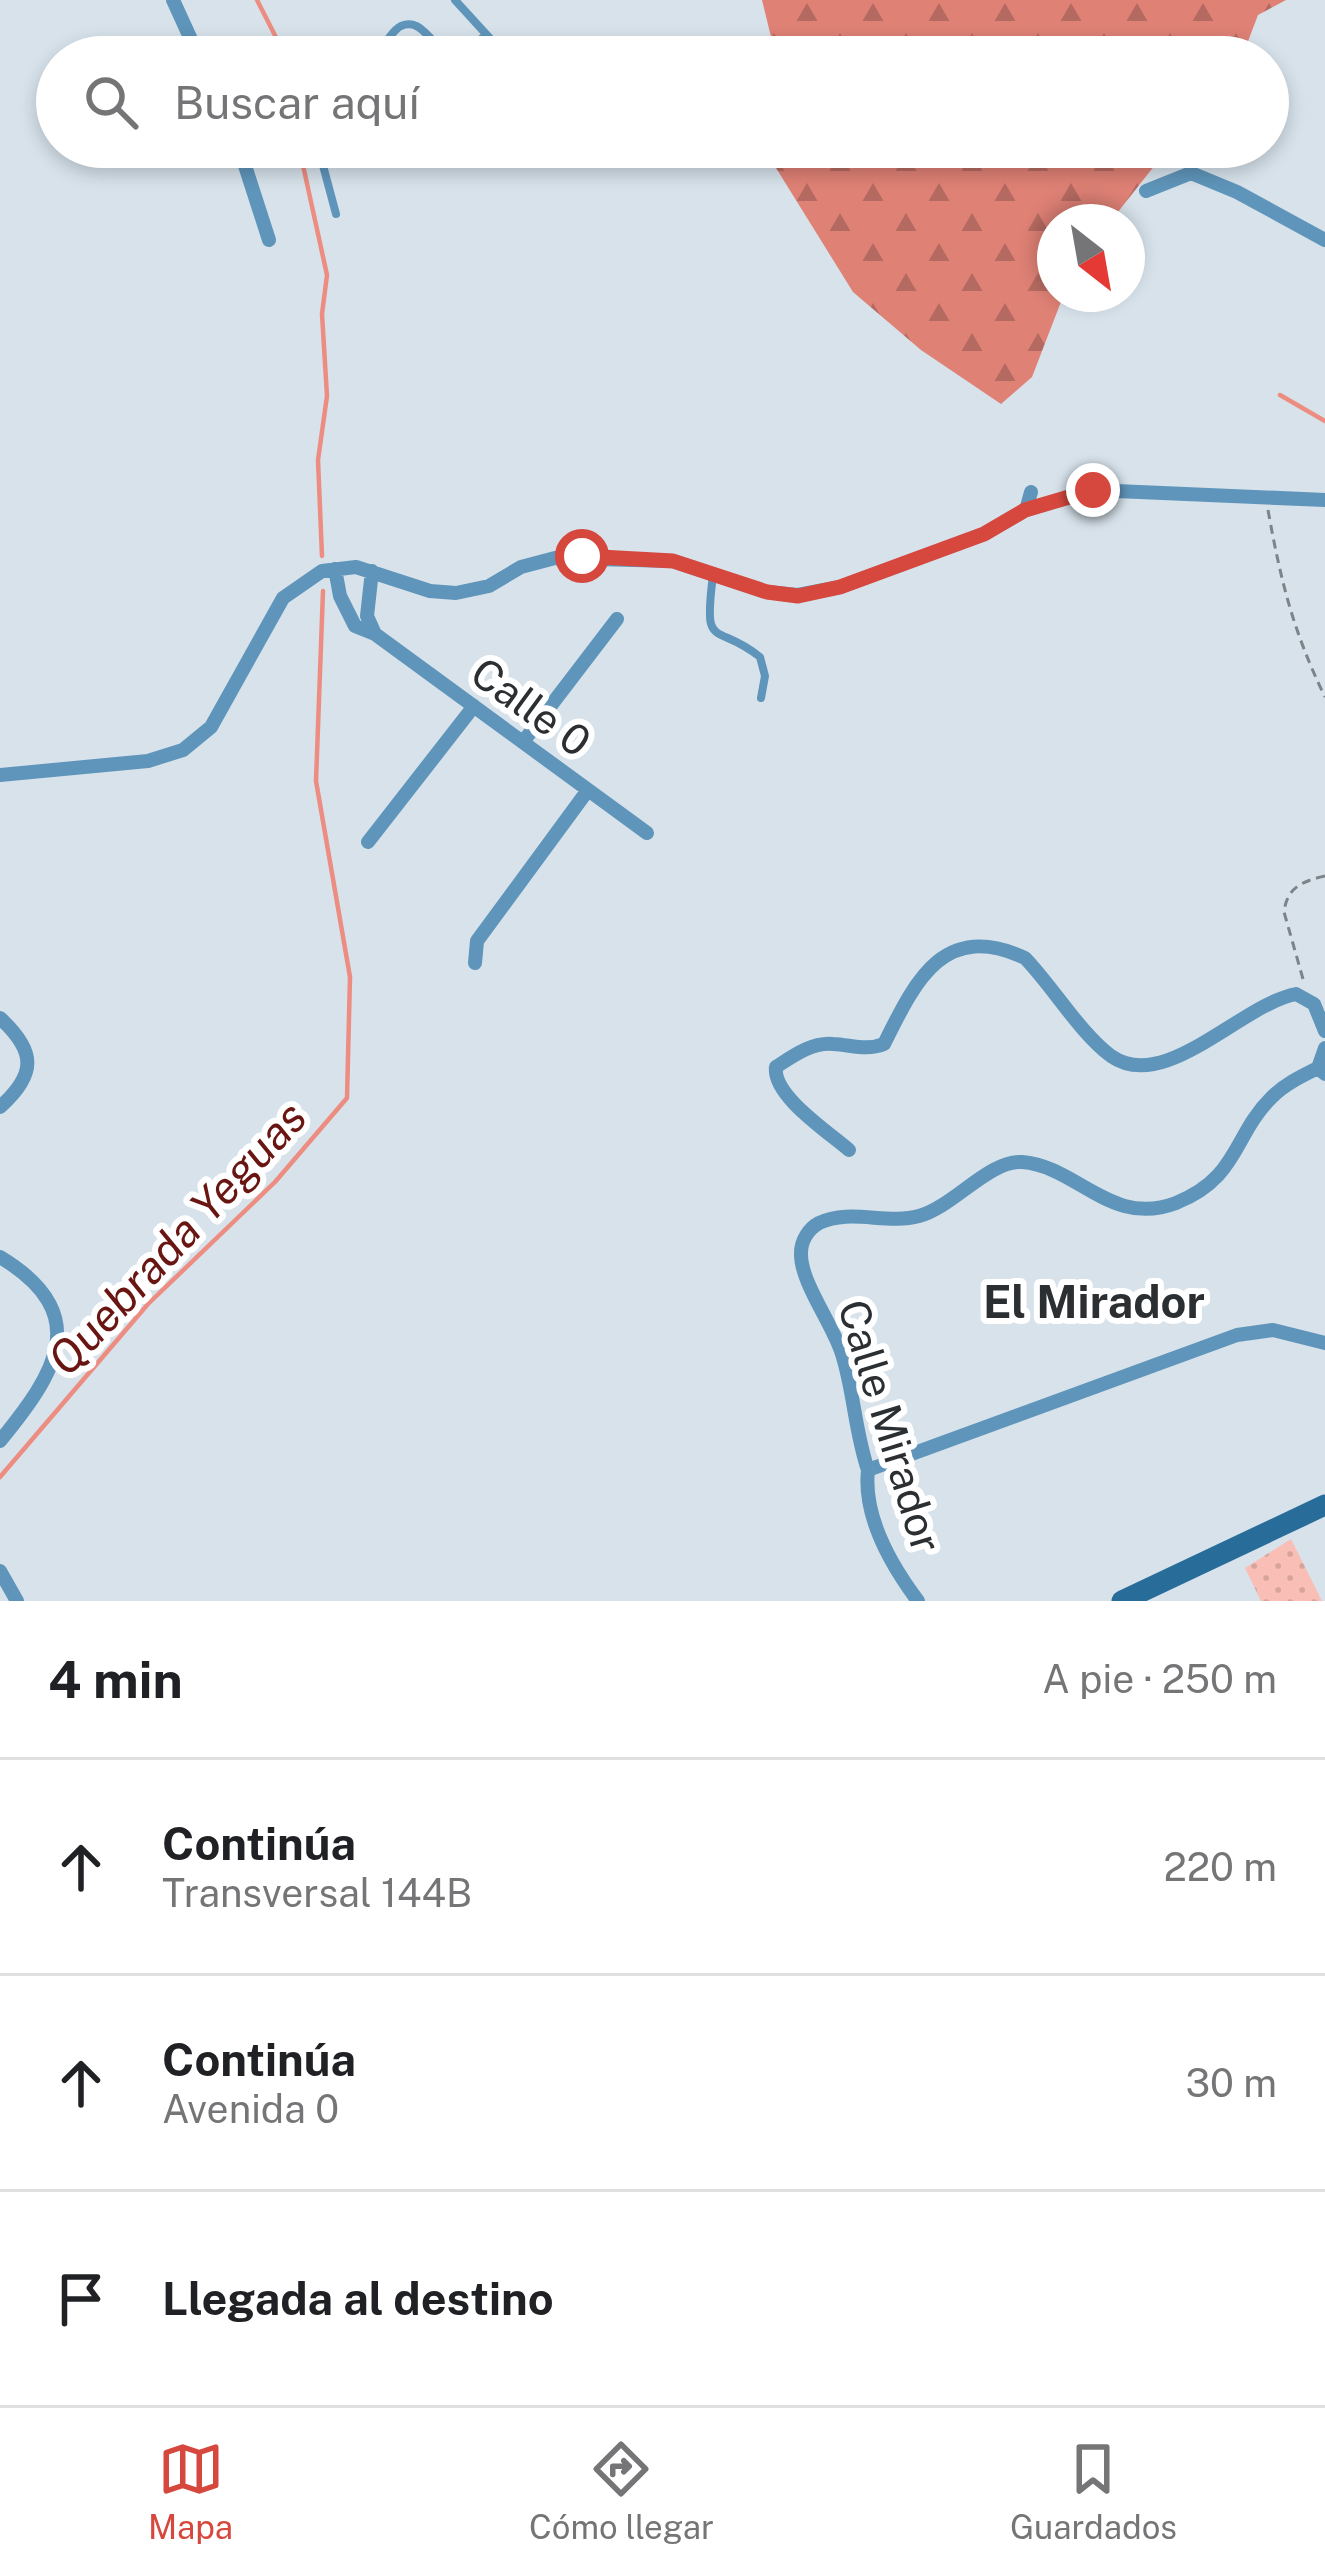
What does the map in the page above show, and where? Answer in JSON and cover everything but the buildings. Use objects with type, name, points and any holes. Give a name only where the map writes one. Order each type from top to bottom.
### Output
[{"type":"main road","points":[[1122,1601],[1325,1504]]},
{"type":"street","points":[[173,0],[189,36]]},
{"type":"street","points":[[246,168],[268,240]]},
{"type":"street","points":[[1146,191],[1191,173],[1325,240]]},
{"type":"street","points":[[0,775],[148,761],[183,750],[211,727],[283,598],[308,578],[335,569],[356,567],[430,591],[456,592],[489,586],[521,567],[555,558],[673,561],[767,592],[798,596],[840,587],[984,534],[1025,510],[1093,490],[1325,500]]},
{"type":"street","points":[[1025,510],[1031,493]]},
{"type":"street","name":"Calle 0","points":[[335,569],[346,612],[356,626],[376,634],[647,833]]},
{"type":"street","points":[[372,571],[368,616],[376,634]]},
{"type":"street","points":[[523,742],[617,619]]},
{"type":"street","points":[[368,842],[473,706]]},
{"type":"street","points":[[475,963],[477,941],[588,790]]},
{"type":"street","points":[[848,1150],[782,1092],[774,1078],[776,1067],[827,1043],[870,1050],[884,1044],[917,980],[950,953],[990,946],[1024,958],[1109,1054],[1140,1067],[1160,1066],[1284,997],[1306,997],[1315,1004],[1325,1031]]},
{"type":"street","points":[[0,1018],[21,1038],[28,1058],[25,1078],[0,1107]]},
{"type":"street","points":[[1322,1071],[1325,1048]]},
{"type":"street","name":"Calle Mirador","points":[[919,1601],[890,1559],[872,1514],[868,1470],[843,1355],[803,1269],[800,1250],[806,1233],[838,1218],[920,1216],[944,1206],[1007,1162],[1052,1170],[1116,1204],[1144,1209],[1175,1203],[1226,1169],[1271,1097],[1322,1071]]},
{"type":"street","points":[[0,1257],[42,1289],[56,1319],[57,1344],[49,1377],[3,1437]]},
{"type":"street","points":[[868,1470],[1237,1335],[1273,1330],[1325,1343]]},
{"type":"street","points":[[0,1410],[3,1437]]},
{"type":"street","points":[[0,1571],[17,1601]]},
{"type":"lane","points":[[455,0],[486,35]]},
{"type":"lane","points":[[391,36],[396,29],[412,25],[428,36]]},
{"type":"lane","points":[[324,168],[336,214]]},
{"type":"lane","points":[[713,573],[710,623],[719,638],[760,657],[766,676],[761,698]]},
{"type":"path","points":[[1268,507],[1291,618],[1325,697]]},
{"type":"path","points":[[1306,997],[1284,912],[1294,888],[1325,876]]},
{"type":"shaded area","points":[[1291,1539],[1322,1601],[1261,1601],[1245,1568]]},
{"type":"green space","points":[[762,0],[1286,0],[1258,15],[1250,36],[771,36]]},
{"type":"green space","points":[[776,168],[1153,168],[1124,204],[1037,204],[1037,312],[1057,312],[1032,377],[1001,404],[921,350],[853,292]]},
{"type":"waterway","name":"Quebrada Yeguas","points":[[257,0],[275,36]]},
{"type":"waterway","name":"Quebrada Yeguas","points":[[304,168],[327,275],[322,314],[327,396],[318,460],[322,556]]},
{"type":"waterway","points":[[1280,395],[1325,421]]},
{"type":"waterway","name":"Quebrada Yeguas","points":[[0,1477],[148,1304],[275,1182],[347,1098],[350,977],[316,781],[323,591]]},
{"type":"district","name":"El Mirador","points":[[1094,1302]]},
{"type":"route","points":[[582,556],[673,561],[767,592],[798,596],[840,587],[984,534],[1025,510],[1093,490]]}]
